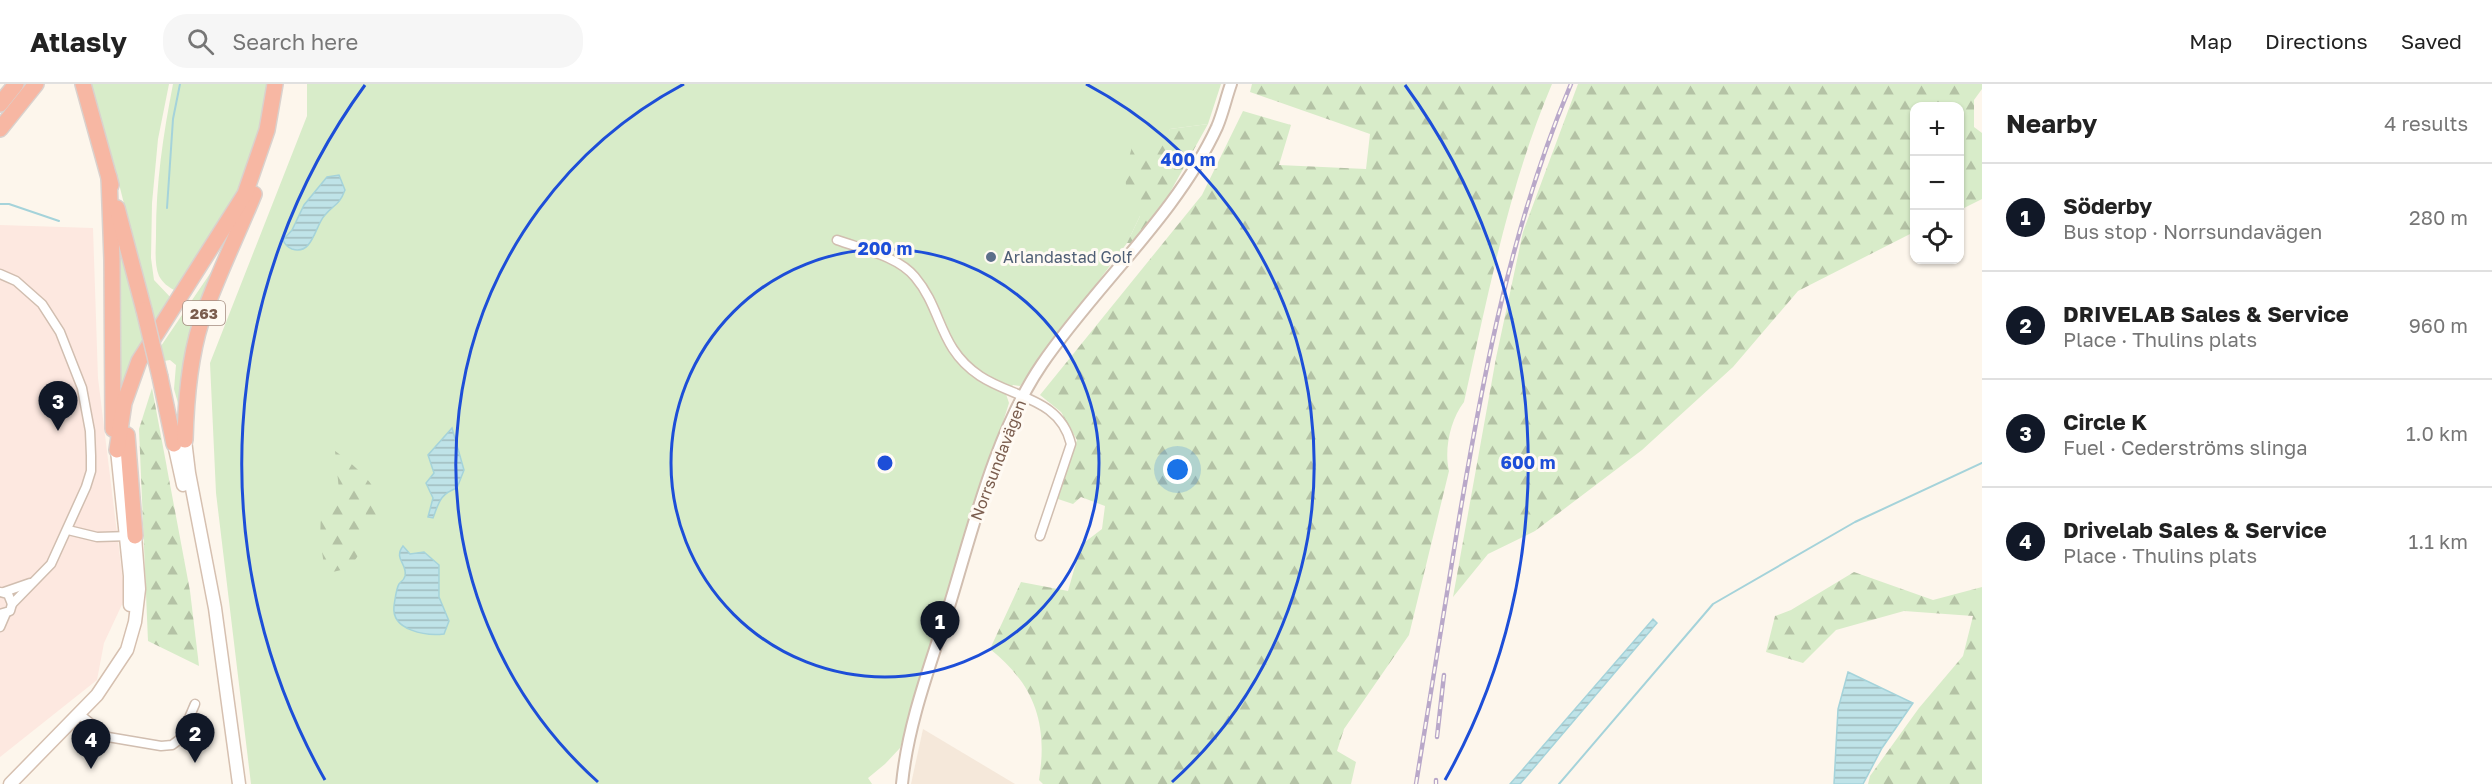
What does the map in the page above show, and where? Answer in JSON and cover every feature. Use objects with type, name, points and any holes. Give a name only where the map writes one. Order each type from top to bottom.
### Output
[{"type":"highway","points":[[0,104],[16,84]]},
{"type":"highway","points":[[0,129],[36,84]]},
{"type":"highway","name":"263","points":[[83,84],[160,377],[180,442]]},
{"type":"highway","points":[[117,450],[124,404],[139,361],[245,194],[267,130],[275,84]]},
{"type":"highway","name":"263","points":[[180,442],[191,360],[201,323],[274,141],[284,84]]},
{"type":"highway","points":[[109,177],[112,410],[117,450]]},
{"type":"highway","points":[[131,536],[126,439],[128,416],[136,386],[150,356],[254,194]]},
{"type":"main road","name":"263","points":[[180,442],[189,473],[215,608],[239,784]]},
{"type":"main road","points":[[10,784],[97,695],[127,650],[135,622],[139,589],[117,450]]},
{"type":"main road","points":[[0,784],[34,758]]},
{"type":"street","name":"Norrsundavägen","points":[[902,784],[905,752],[915,714],[976,518],[1013,414],[1022,396],[1073,321],[1168,205],[1217,127],[1231,84]]},
{"type":"street","points":[[837,240],[876,254],[903,267],[914,276],[928,297],[940,327],[955,353],[981,377],[1031,398],[1054,413],[1067,430],[1071,444],[1040,536]]},
{"type":"street","points":[[0,274],[16,281],[42,304],[60,332],[82,388],[90,430],[91,471],[68,530],[51,564],[3,614],[0,627]]},
{"type":"street","points":[[68,530],[97,537],[131,536]]},
{"type":"street","points":[[2,592],[31,583]]},
{"type":"street","points":[[2,592],[11,597],[12,604]]},
{"type":"street","points":[[79,714],[101,734],[108,737],[172,746],[180,739],[195,704]]},
{"type":"shaded area","points":[[0,225],[93,228],[98,378],[125,598],[104,643],[97,680],[0,757]]},
{"type":"shaded area","points":[[923,729],[1015,784],[911,784]]},
{"type":"green space","points":[[90,84],[169,84],[158,139],[152,203],[151,258],[154,280],[172,299],[118,399],[118,237],[149,303],[114,164]]},
{"type":"green space","points":[[173,84],[270,84],[267,111],[239,191],[176,291],[162,281],[156,266],[159,178]]},
{"type":"green space","name":"Arlandastad Golf","points":[[307,84],[1221,84],[1208,124],[1170,129],[1140,216],[1127,243],[1020,386],[1013,385],[1006,394],[1009,403],[900,748],[868,778],[872,784],[251,784],[216,493],[210,363],[307,116]]},
{"type":"green space","points":[[1252,84],[1552,84],[1523,161],[1491,281],[1464,402],[1455,417],[1449,435],[1447,454],[1449,471],[1409,635],[1344,729],[1337,751],[1356,762],[1351,784],[1043,784],[1039,780],[1041,741],[1035,707],[1018,677],[990,649],[1021,582],[1068,591],[1081,545],[1102,529],[1105,506],[1081,497],[1073,504],[1055,498],[1077,440],[1061,412],[1040,395],[1202,195],[1243,111],[1291,125],[1279,165],[1366,169],[1370,134],[1250,92]]},
{"type":"green space","points":[[1578,84],[1982,84],[1982,89],[1974,100],[1974,127],[1982,133],[1982,199],[1964,208],[1964,102],[1910,102],[1910,234],[1798,291],[1733,367],[1642,450],[1535,531],[1488,554],[1453,597],[1496,358],[1523,232]]},
{"type":"green space","points":[[1208,124],[1163,205],[1132,243],[1127,243],[1140,216],[1127,200],[1125,172],[1132,147],[1159,149],[1170,129]]},
{"type":"green space","points":[[226,250],[181,414],[174,389],[176,365],[170,360],[164,361],[161,346]]},
{"type":"green space","points":[[152,388],[190,591],[199,666],[148,641],[139,429]]},
{"type":"green space","points":[[335,451],[361,472],[373,487],[377,510],[372,532],[369,533],[364,524],[366,512],[360,509],[353,510],[342,498]]},
{"type":"green space","points":[[337,501],[344,506],[366,537],[360,552],[352,563],[346,568],[333,572],[325,571],[320,539],[321,513],[329,508],[335,508],[332,503]]},
{"type":"green space","points":[[1854,572],[1933,600],[1982,587],[1982,784],[1868,784],[1870,776],[1919,708],[1963,656],[1973,616],[1904,611],[1836,630],[1803,663],[1766,652],[1775,616],[1791,610]]},
{"type":"water","points":[[339,175],[345,190],[343,195],[328,211],[309,244],[299,250],[287,247],[283,240],[292,230],[304,205],[327,177]]},
{"type":"water","points":[[452,428],[464,470],[457,488],[444,496],[433,518],[428,517],[433,498],[426,483],[434,473],[428,455]]},
{"type":"water","points":[[403,546],[410,554],[424,552],[439,565],[439,597],[449,621],[444,634],[420,633],[398,621],[394,606],[397,589],[405,576],[405,568],[400,558]]},
{"type":"water","points":[[1653,619],[1657,623],[1520,784],[1510,784]]},
{"type":"water","points":[[1848,672],[1913,703],[1882,748],[1863,784],[1834,784],[1838,709]]},
{"type":"waterway","points":[[167,208],[173,119],[180,84]]},
{"type":"waterway","points":[[0,204],[9,204],[59,221]]},
{"type":"waterway","points":[[1559,784],[1713,604],[1855,522],[1982,463]]},
{"type":"railway","points":[[1416,784],[1459,519],[1502,298],[1532,190],[1571,84]]},
{"type":"railway","points":[[1437,737],[1444,675]]},
{"type":"place","name":"Arlandastad Golf","points":[[991,257]]},
{"type":"place","name":"Circle K","points":[[58,431]]},
{"type":"place","name":"Söderby","points":[[940,651]]},
{"type":"place","name":"DRIVELAB Sales & Service","points":[[195,763]]},
{"type":"place","name":"Drivelab Sales & Service","points":[[91,769]]}]
